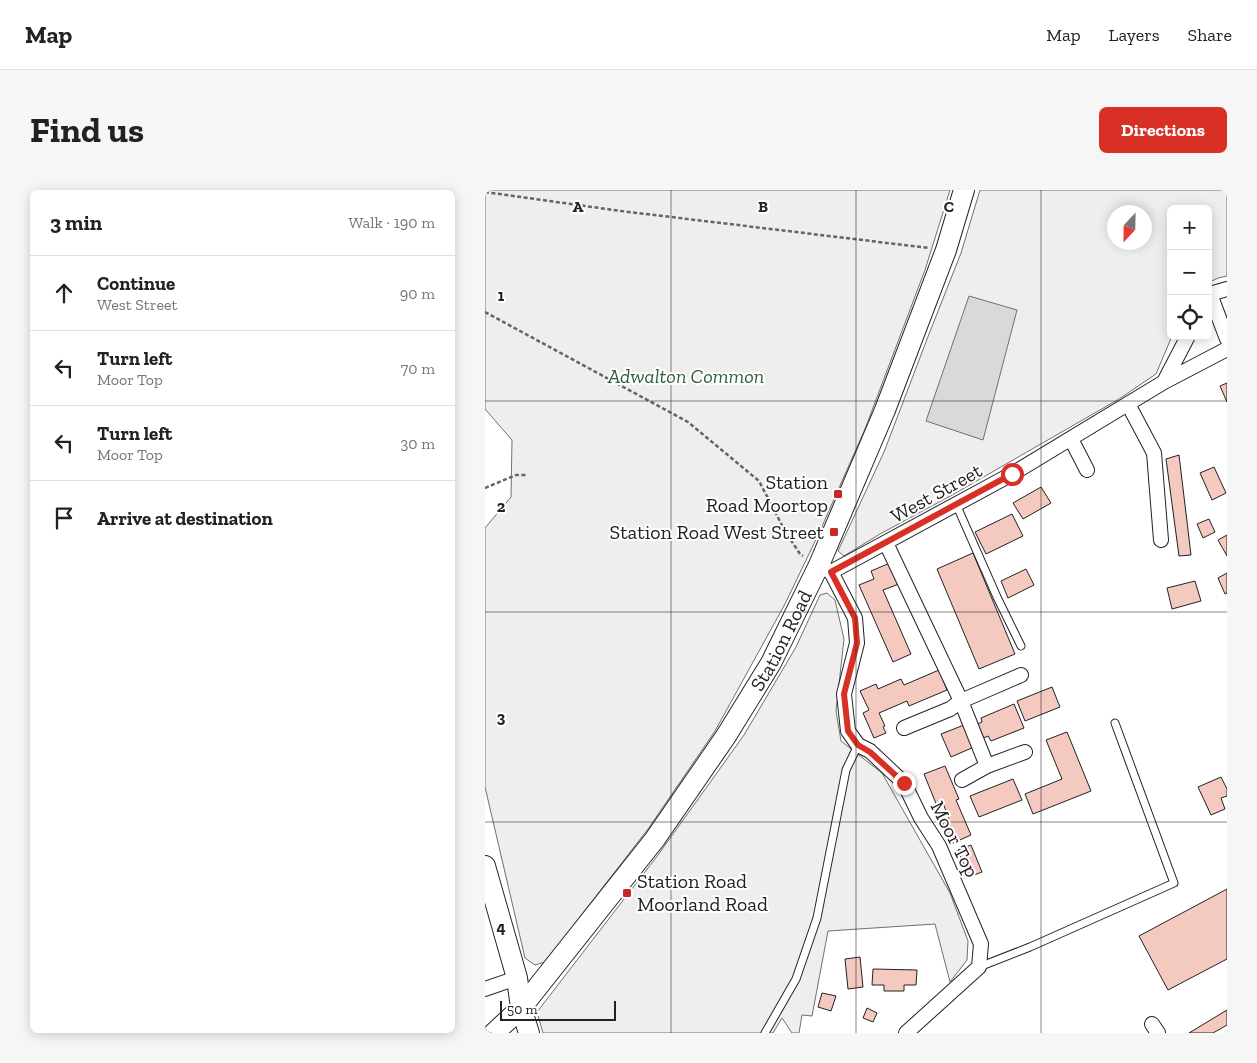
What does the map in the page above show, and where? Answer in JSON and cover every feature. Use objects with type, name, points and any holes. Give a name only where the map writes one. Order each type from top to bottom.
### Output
[{"type":"main road","name":"Station Road","points":[[494,1033],[521,1008],[655,839],[726,736],[825,569],[946,250],[964,190]]},
{"type":"main road","points":[[485,866],[517,978],[521,1008],[529,1033]]},
{"type":"street","points":[[1212,295],[1227,289]]},
{"type":"street","points":[[1212,303],[1227,339]]},
{"type":"street","points":[[1164,382],[1186,340]]},
{"type":"street","name":"West Street","points":[[825,569],[886,543],[1012,474],[1164,382],[1227,349]]},
{"type":"street","points":[[1128,404],[1154,453],[1161,540]]},
{"type":"street","points":[[1071,439],[1087,470]]},
{"type":"street","points":[[886,543],[961,701],[987,766]]},
{"type":"street","name":"Moor Top","points":[[825,569],[855,618],[857,643],[844,694],[848,731],[858,745],[870,752],[904,783],[921,818],[939,846],[981,944],[979,967]]},
{"type":"street","points":[[904,728],[950,709],[961,701],[1021,675]]},
{"type":"street","points":[[962,780],[987,766],[1025,752]]},
{"type":"street","points":[[906,1033],[979,967]]},
{"type":"street","points":[[485,989],[517,978]]},
{"type":"lane","points":[[956,504],[1021,646]]},
{"type":"lane","points":[[979,967],[1030,947],[1174,883],[1115,723]]},
{"type":"lane","points":[[765,1033],[797,979],[817,918],[846,770],[858,745]]},
{"type":"path","points":[[485,192],[631,212],[946,250]]},
{"type":"path","points":[[485,312],[688,422],[759,482],[785,531],[800,554],[825,569]]},
{"type":"path","points":[[485,488],[516,476],[527,475]]},
{"type":"green space","name":"Adwalton Common","points":[[485,190],[950,190],[925,270],[865,429],[785,604],[715,731],[648,829],[545,962],[535,965],[525,958],[485,787],[485,528],[511,497],[512,440],[485,409]]},
{"type":"green space","points":[[980,190],[1227,190],[1227,276],[1212,281],[1212,205],[1167,205],[1167,340],[1170,340],[1156,374],[1119,399],[844,556],[838,551],[884,452],[961,253]]},
{"type":"green space","points":[[827,593],[835,600],[844,639],[836,711],[841,741],[882,773],[950,893],[968,941],[967,960],[950,982],[935,924],[828,931],[812,1016],[802,1015],[799,1033],[792,1033],[782,1018],[773,1033],[543,1033],[537,1012],[658,855],[744,735],[796,647],[820,595]]},
{"type":"shaded area","points":[[969,296],[1017,310],[983,440],[926,421]]},
{"type":"building","points":[[1227,383],[1227,402],[1220,386]]},
{"type":"building","points":[[1179,455],[1191,555],[1179,556],[1166,459]]},
{"type":"building","points":[[1214,467],[1226,493],[1212,500],[1200,473]]},
{"type":"building","points":[[1041,487],[1051,503],[1023,519],[1013,503]]},
{"type":"building","points":[[1012,514],[1023,536],[986,554],[975,532]]},
{"type":"building","points":[[1209,519],[1215,532],[1203,538],[1197,524]]},
{"type":"building","points":[[1227,535],[1227,556],[1218,540]]},
{"type":"building","points":[[973,553],[1015,654],[979,669],[937,569]]},
{"type":"building","points":[[890,563],[899,584],[883,590],[911,654],[893,662],[859,585],[874,579],[871,571]]},
{"type":"building","points":[[1026,569],[1034,585],[1008,598],[1001,581]]},
{"type":"building","points":[[1227,573],[1227,593],[1225,594],[1218,578]]},
{"type":"building","points":[[1195,581],[1201,601],[1172,609],[1167,588]]},
{"type":"building","points":[[939,670],[947,690],[909,706],[907,701],[879,713],[886,733],[874,738],[863,713],[869,710],[860,691],[876,684],[878,689],[901,679],[904,685]]},
{"type":"building","points":[[1052,687],[1060,707],[1025,721],[1017,701]]},
{"type":"building","points":[[1014,704],[1024,728],[991,741],[988,736],[972,743],[974,747],[951,757],[941,734],[964,725],[966,729],[982,722],[981,718]]},
{"type":"building","points":[[1067,732],[1091,791],[1033,814],[1025,794],[1062,779],[1046,740]]},
{"type":"building","points":[[945,766],[959,799],[956,800],[971,835],[951,844],[942,821],[949,819],[943,803],[937,806],[924,774]]},
{"type":"building","points":[[1221,777],[1227,789],[1227,796],[1221,798],[1225,809],[1211,815],[1198,787]]},
{"type":"building","points":[[1013,779],[1022,800],[979,817],[970,796]]},
{"type":"building","points":[[971,845],[982,872],[969,877],[958,850]]},
{"type":"building","points":[[1227,889],[1227,959],[1168,990],[1139,936]]},
{"type":"building","points":[[860,957],[863,987],[848,989],[845,959]]},
{"type":"building","points":[[873,969],[917,970],[916,985],[904,985],[904,991],[884,991],[884,985],[872,985]]},
{"type":"building","points":[[822,993],[836,996],[831,1011],[818,1007]]},
{"type":"building","points":[[867,1008],[877,1013],[873,1022],[863,1018]]},
{"type":"building","points":[[1227,1010],[1227,1025],[1213,1033],[1189,1033]]},
{"type":"place","name":"Station Road Moortop","points":[[838,494]]},
{"type":"place","name":"Station Road West Street","points":[[834,532]]},
{"type":"place","name":"Station Road Moorland Road","points":[[627,893]]},
{"type":"route","points":[[904,783],[870,752],[858,745],[848,731],[844,694],[857,643],[855,618],[831,572],[1012,474]]}]
